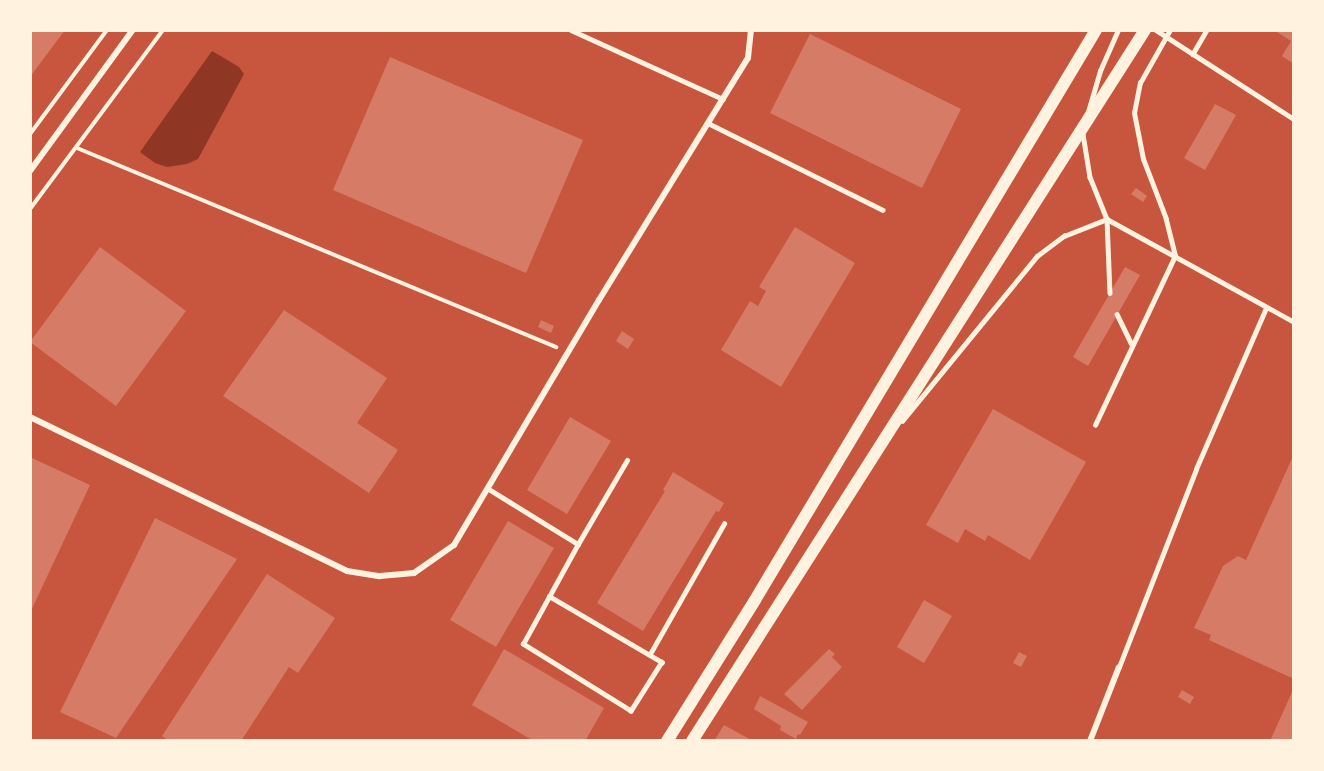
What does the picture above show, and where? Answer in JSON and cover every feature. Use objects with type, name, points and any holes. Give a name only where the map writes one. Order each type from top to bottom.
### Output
[{"type":"main road","points":[[667,741],[1096,30]]},
{"type":"main road","points":[[692,741],[1145,30]]},
{"type":"street","points":[[30,171],[133,30]]},
{"type":"street","points":[[30,417],[347,571],[380,576],[414,573],[453,545],[748,58],[751,30]]},
{"type":"street","points":[[1090,741],[1119,667]]},
{"type":"lane","points":[[571,30],[723,99]]},
{"type":"lane","points":[[1110,293],[1107,219],[1090,177],[1082,130],[1100,71],[1118,30]]},
{"type":"lane","points":[[1156,30],[1168,33],[1193,54],[1294,119]]},
{"type":"lane","points":[[1193,54],[1207,30]]},
{"type":"lane","points":[[1095,424],[1175,256],[1166,219],[1143,159],[1134,113],[1140,83],[1168,33]]},
{"type":"lane","points":[[708,123],[883,210]]},
{"type":"lane","points":[[1107,219],[1294,322]]},
{"type":"lane","points":[[881,446],[1037,256],[1064,236],[1107,219]]},
{"type":"lane","points":[[1119,667],[1196,469],[1266,308]]},
{"type":"lane","points":[[1117,314],[1132,345]]},
{"type":"lane","points":[[549,596],[662,662],[631,711],[523,644],[549,596],[578,544],[627,460]]},
{"type":"lane","points":[[487,488],[578,544]]},
{"type":"lane","points":[[650,654],[724,524]]},
{"type":"path","points":[[30,134],[107,30]]},
{"type":"path","points":[[30,209],[163,30]]},
{"type":"path","points":[[77,148],[568,352]]},
{"type":"shaded area","points":[[212,51],[239,67],[244,74],[198,159],[187,164],[167,167],[155,163],[140,152]]},
{"type":"building","points":[[30,30],[65,30],[30,77]]},
{"type":"building","points":[[1274,30],[1294,30],[1294,64],[1282,56],[1291,41]]},
{"type":"building","points":[[810,34],[961,109],[922,188],[770,113]]},
{"type":"building","points":[[390,57],[583,140],[526,273],[333,190]]},
{"type":"building","points":[[1215,104],[1236,115],[1205,170],[1184,158]]},
{"type":"building","points":[[1136,188],[1147,196],[1143,202],[1131,194]]},
{"type":"building","points":[[795,227],[855,263],[781,387],[721,350],[750,301],[758,306],[766,291],[759,287]]},
{"type":"building","points":[[100,247],[186,311],[116,406],[30,342]]},
{"type":"building","points":[[1125,267],[1140,275],[1088,366],[1073,357]]},
{"type":"building","points":[[284,310],[387,378],[357,423],[398,450],[369,493],[223,396]]},
{"type":"building","points":[[541,320],[554,326],[551,333],[538,327]]},
{"type":"building","points":[[622,331],[634,339],[628,349],[616,341]]},
{"type":"building","points":[[993,409],[1086,462],[1030,560],[988,535],[985,541],[965,529],[958,543],[926,525]]},
{"type":"building","points":[[570,417],[611,441],[567,514],[527,490]]},
{"type":"building","points":[[1294,454],[1294,679],[1209,640],[1211,635],[1194,628],[1223,566],[1238,556],[1246,560]]},
{"type":"building","points":[[32,458],[90,485],[30,613],[30,462]]},
{"type":"building","points":[[673,472],[724,503],[719,512],[716,511],[643,631],[597,603],[665,491],[663,490]]},
{"type":"building","points":[[155,518],[237,559],[116,738],[60,712]]},
{"type":"building","points":[[508,521],[554,548],[496,647],[450,620]]},
{"type":"building","points":[[267,574],[335,618],[298,673],[289,667],[241,741],[169,741],[162,736]]},
{"type":"building","points":[[924,600],[952,616],[924,663],[897,647]]},
{"type":"building","points":[[504,649],[604,708],[585,741],[534,741],[472,705]]},
{"type":"building","points":[[829,649],[835,654],[832,657],[842,667],[802,710],[784,694]]},
{"type":"building","points":[[1019,652],[1027,656],[1021,667],[1013,663]]},
{"type":"building","points":[[1294,687],[1294,741],[1270,741],[1288,701]]},
{"type":"building","points":[[1182,690],[1194,697],[1190,704],[1178,697]]},
{"type":"building","points":[[760,696],[808,722],[796,739],[780,730],[781,726],[754,709]]},
{"type":"building","points":[[724,725],[753,741],[714,741]]}]
